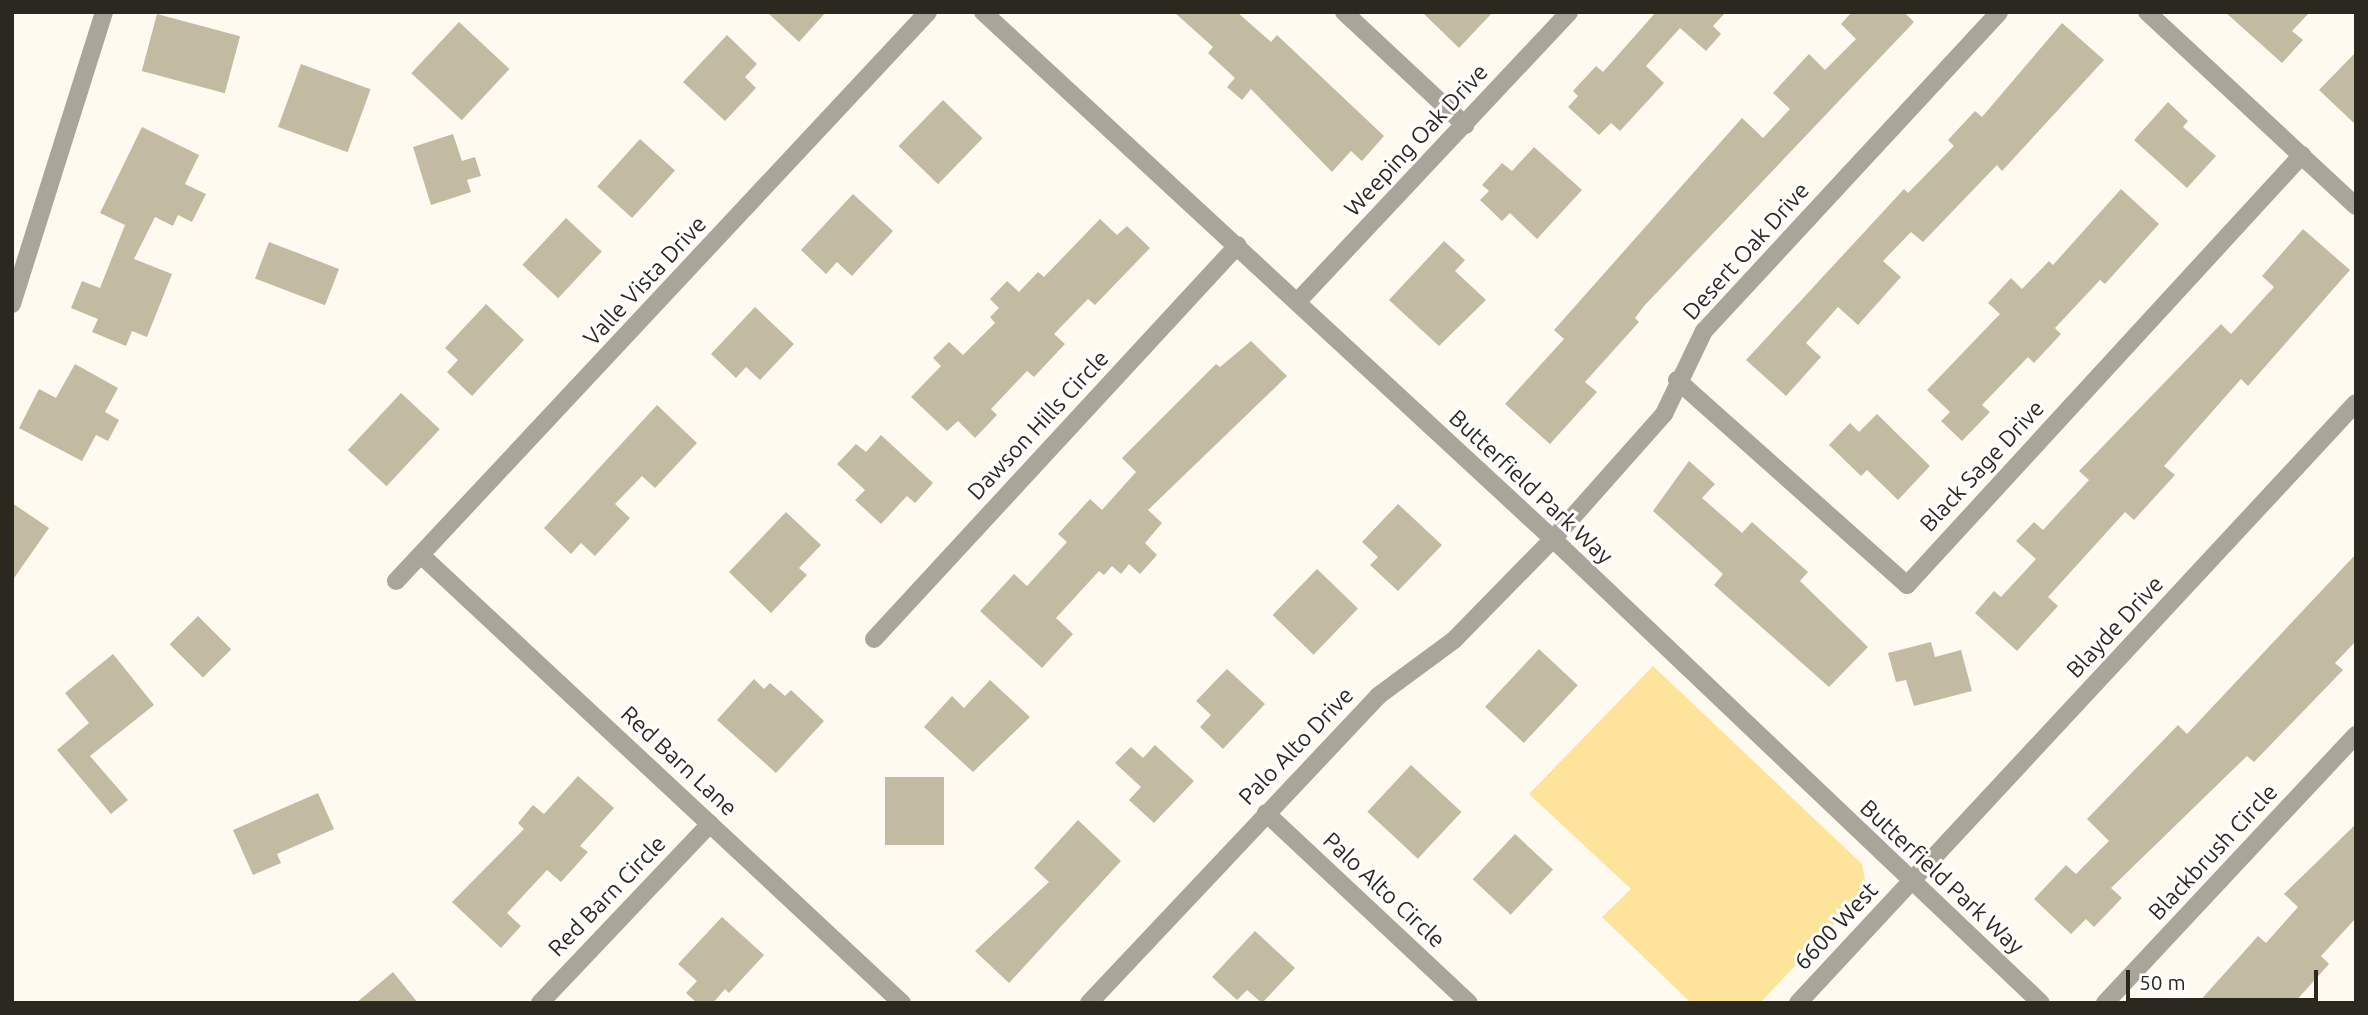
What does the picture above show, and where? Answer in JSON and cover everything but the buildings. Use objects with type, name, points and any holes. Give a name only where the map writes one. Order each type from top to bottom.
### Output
[{"type":"street","points":[[12,304],[104,12]]},
{"type":"street","name":"Valle Vista Drive","points":[[396,581],[928,12]]},
{"type":"street","name":"Butterfield Park Way","points":[[983,12],[1553,539],[1911,884],[2040,1003]]},
{"type":"street","points":[[1344,12],[1465,125]]},
{"type":"street","name":"Weeping Oak Drive","points":[[1298,301],[1569,12]]},
{"type":"street","name":"Desert Oak Drive","points":[[1553,539],[1664,414],[1677,380],[1704,331],[1999,12]]},
{"type":"street","points":[[2147,12],[2356,206]]},
{"type":"street","name":"Black Sage Drive","points":[[1677,380],[1906,585],[2302,155]]},
{"type":"street","name":"Dawson Hills Circle","points":[[874,639],[1238,245]]},
{"type":"street","name":"Blayde Drive","points":[[1911,884],[2356,403]]},
{"type":"street","name":"Palo Alto Drive","points":[[1088,1003],[1378,696],[1454,640],[1553,539]]},
{"type":"street","name":"Red Barn Lane","points":[[422,556],[902,1003]]},
{"type":"street","name":"Blackbrush Circle","points":[[2105,1003],[2356,735]]},
{"type":"street","name":"Palo Alto Circle","points":[[1266,813],[1469,1003]]},
{"type":"street","name":"Red Barn Circle","points":[[540,1003],[710,824]]},
{"type":"street","name":"6600 West","points":[[1797,1003],[1911,884]]},
{"type":"shaded area","points":[[1653,666],[1862,864],[1865,880],[1855,902],[1760,1003],[1691,1003],[1602,917],[1631,889],[1529,794]]}]
